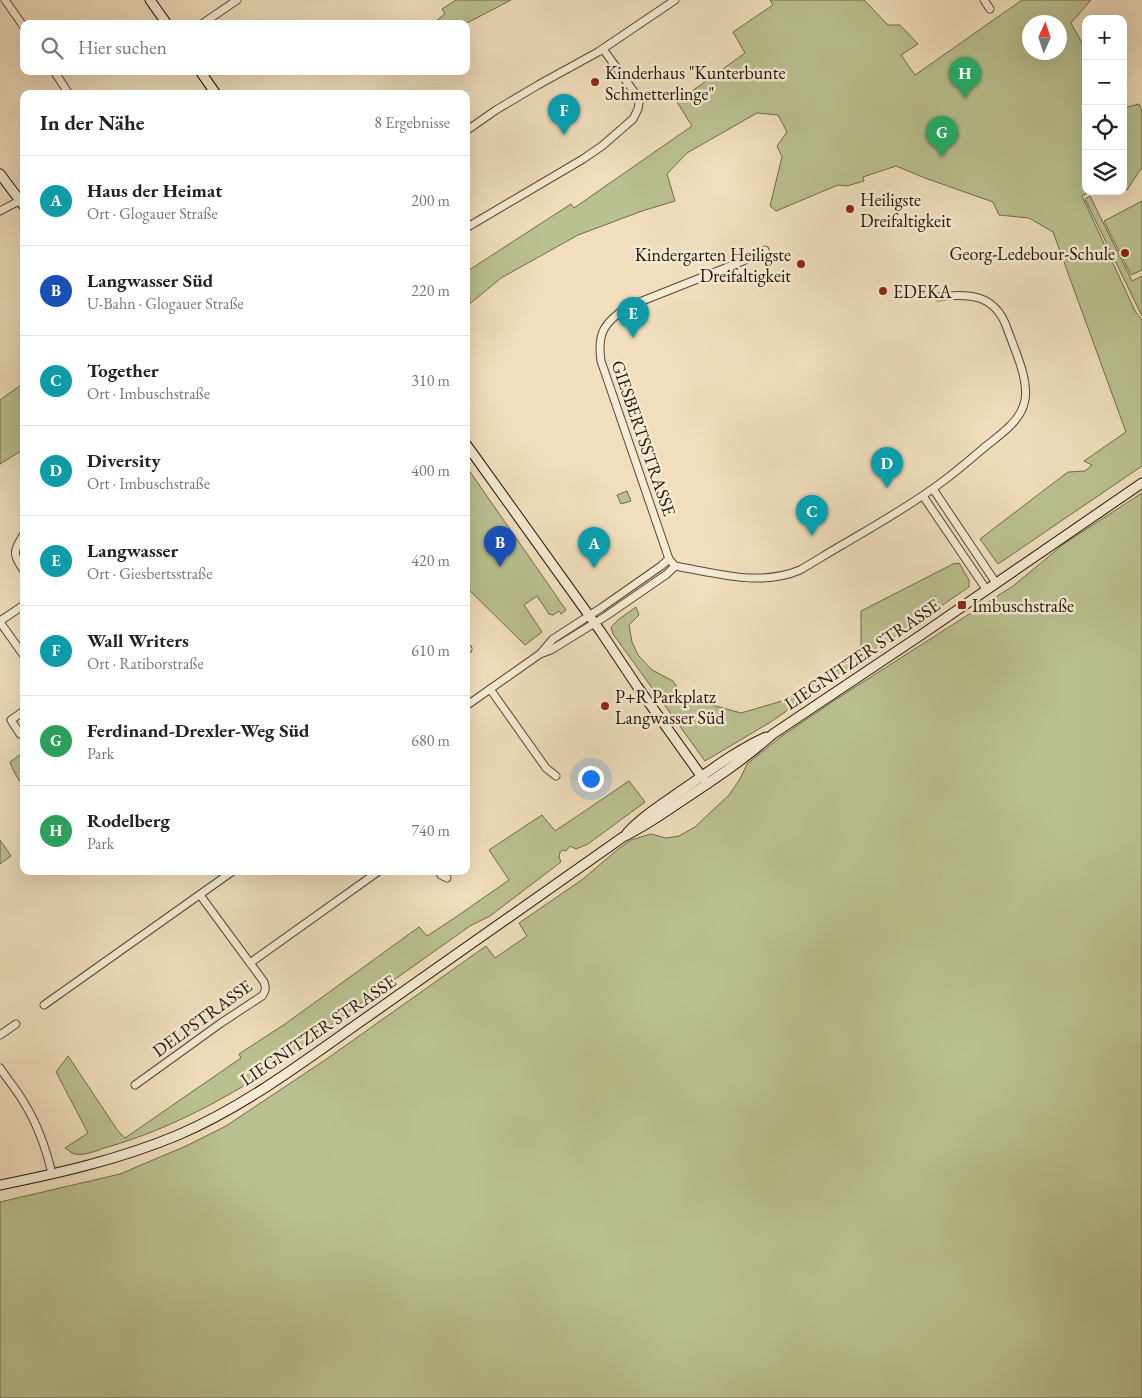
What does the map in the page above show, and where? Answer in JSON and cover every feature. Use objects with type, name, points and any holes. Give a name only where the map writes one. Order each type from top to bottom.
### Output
[{"type":"main road","points":[[150,0],[164,20]]},
{"type":"main road","points":[[203,75],[213,90]]},
{"type":"main road","points":[[0,174],[20,199]]},
{"type":"main road","points":[[470,450],[704,781]]},
{"type":"main road","name":"LIEGNITZER STRASSE","points":[[0,1185],[112,1158],[163,1140],[208,1120],[249,1098],[295,1068],[623,837],[646,816],[704,781],[751,743],[773,734],[1142,483]]},
{"type":"street","points":[[5,0],[20,22]]},
{"type":"street","points":[[208,20],[237,0]]},
{"type":"street","points":[[470,128],[496,110],[603,49],[675,0]]},
{"type":"street","points":[[984,0],[990,8]]},
{"type":"street","points":[[470,226],[583,159],[602,146],[633,119],[638,109],[637,96],[603,49]]},
{"type":"street","points":[[57,75],[66,90]]},
{"type":"street","points":[[0,212],[20,203]]},
{"type":"street","name":"GIESBERTSSTRASSE","points":[[669,559],[602,361],[600,342],[603,332],[607,323],[627,307],[743,261],[765,250]]},
{"type":"street","points":[[470,703],[540,654],[553,639],[624,592],[669,559],[675,566],[753,579],[790,574],[806,567],[924,496],[1008,427],[1021,412],[1026,396],[1024,378],[1001,314],[992,304],[983,299],[958,294],[938,297]]},
{"type":"street","points":[[933,489],[996,582]]},
{"type":"street","points":[[924,496],[986,590]]},
{"type":"street","points":[[20,540],[16,547],[15,555],[20,566]]},
{"type":"street","points":[[540,654],[551,650],[594,624],[675,566]]},
{"type":"street","points":[[20,608],[0,622],[20,650]]},
{"type":"street","points":[[490,689],[546,768],[556,776]]},
{"type":"street","points":[[20,714],[11,720],[20,734]]},
{"type":"street","points":[[44,1005],[228,875]]},
{"type":"street","points":[[250,963],[373,875]]},
{"type":"street","points":[[441,875],[447,878]]},
{"type":"street","name":"DELPSTRASSE","points":[[135,1085],[262,996],[265,992],[264,982],[200,895]]},
{"type":"street","points":[[0,1035],[16,1024]]},
{"type":"street","points":[[1,1072],[22,1098],[31,1113],[44,1144],[52,1174]]},
{"type":"green space","points":[[456,0],[511,0],[470,21],[437,20],[445,14],[442,9]]},
{"type":"green space","points":[[770,0],[864,0],[888,25],[900,25],[918,44],[901,55],[915,75],[1022,0],[1091,0],[1071,23],[1082,43],[1082,195],[1084,195],[1082,196],[1135,311],[1142,320],[1142,466],[998,564],[980,539],[1068,472],[1085,471],[1092,465],[1084,461],[1126,432],[1053,232],[1029,218],[999,215],[993,202],[896,166],[863,177],[864,181],[847,186],[838,185],[776,211],[770,206],[782,157],[777,146],[787,132],[778,115],[757,113],[687,153],[667,174],[675,201],[578,235],[501,278],[470,304],[470,269],[571,204],[574,208],[692,126],[677,102],[745,53],[733,32],[773,5]]},
{"type":"green space","points":[[1139,104],[1142,111],[1142,169],[1127,190],[1127,150],[1127,107]]},
{"type":"green space","points":[[1090,196],[1132,281],[1142,276],[1142,316],[1085,199]]},
{"type":"green space","points":[[1142,201],[1142,270],[1131,275],[1104,221]]},
{"type":"green space","points":[[20,386],[20,452],[0,464],[0,400]]},
{"type":"green space","points":[[470,472],[566,610],[561,614],[559,611],[553,615],[549,614],[537,596],[524,605],[542,632],[525,645],[470,591]]},
{"type":"green space","points":[[627,491],[631,501],[621,504],[617,495]]},
{"type":"green space","points":[[1142,493],[1142,1398],[0,1398],[0,1202],[120,1174],[186,1146],[226,1126],[328,1058],[486,946],[495,958],[527,936],[519,923],[583,879],[631,840],[651,834],[666,838],[679,836],[695,827],[729,795],[747,764],[782,736],[1013,586],[1065,543]]},
{"type":"green space","points":[[959,563],[969,580],[969,587],[769,723],[705,761],[613,634],[611,627],[636,607],[639,615],[629,625],[632,642],[638,655],[652,670],[673,681],[683,697],[741,713],[782,701],[841,668],[861,645],[861,611],[953,564]]},
{"type":"green space","points":[[20,755],[20,782],[14,772],[10,762]]},
{"type":"green space","points":[[629,781],[645,802],[588,844],[576,849],[570,846],[566,851],[560,852],[561,862],[490,916],[470,926],[257,1078],[182,1119],[130,1140],[86,1154],[75,1154],[65,1148],[88,1133],[56,1072],[68,1056],[118,1131],[125,1138],[241,1058],[239,1054],[285,1024],[419,927],[427,936],[509,880],[489,850],[542,815],[555,831]]},
{"type":"green space","points":[[0,840],[11,856],[0,864]]},
{"type":"place","name":"Kinderhaus \"Kunterbunte Schmetterlinge\"","points":[[595,82]]},
{"type":"place","name":"Rodelberg","points":[[965,98]]},
{"type":"place","name":"Wall Writers","points":[[564,135]]},
{"type":"place","name":"Ferdinand-Drexler-Weg Süd","points":[[942,157]]},
{"type":"place","name":"Heiligste Dreifaltigkeit","points":[[850,209]]},
{"type":"place","name":"Georg-Ledebour-Schule","points":[[1125,253]]},
{"type":"place","name":"Kindergarten Heiligste Dreifaltigkeit","points":[[801,264]]},
{"type":"place","name":"EDEKA","points":[[883,291]]},
{"type":"place","name":"Langwasser","points":[[633,338]]},
{"type":"place","name":"Diversity","points":[[887,488]]},
{"type":"place","name":"Together","points":[[812,536]]},
{"type":"place","name":"Langwasser Süd","points":[[500,567]]},
{"type":"place","name":"Haus der Heimat","points":[[594,568]]},
{"type":"place","name":"Imbuschstraße","points":[[962,605]]},
{"type":"place","name":"P+R Parkplatz Langwasser Süd","points":[[605,706]]}]
